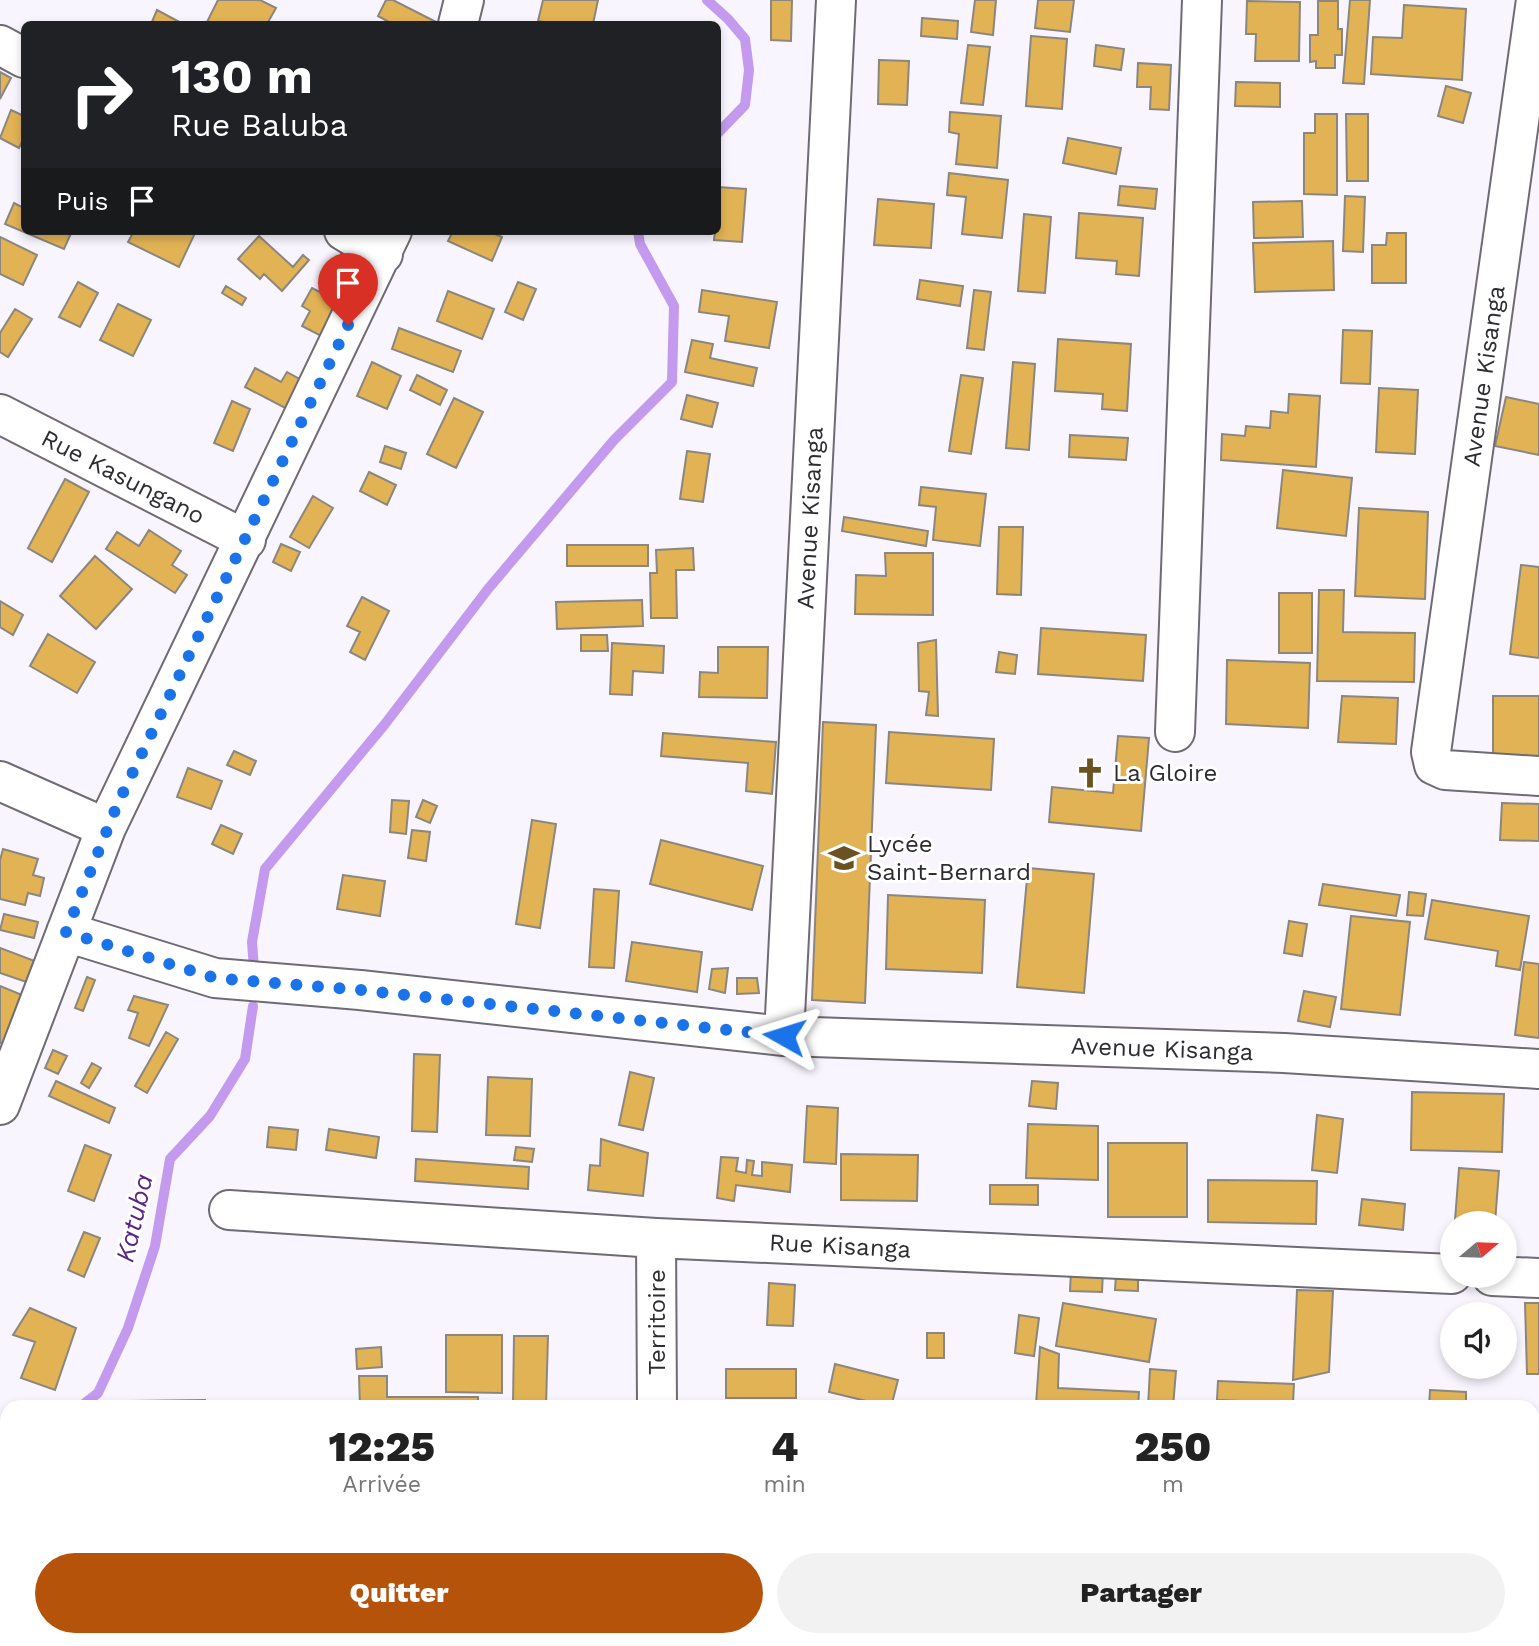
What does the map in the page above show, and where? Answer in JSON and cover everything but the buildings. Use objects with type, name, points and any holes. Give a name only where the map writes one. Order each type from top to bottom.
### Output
[{"type":"street","points":[[459,21],[464,0]]},
{"type":"street","name":"Avenue Kisanga","points":[[784,1036],[836,0]]},
{"type":"street","points":[[1175,732],[1202,0]]},
{"type":"street","name":"Avenue Kisanga","points":[[1536,0],[1432,752],[1434,765],[1445,770],[1539,776]]},
{"type":"street","points":[[0,45],[21,56]]},
{"type":"street","points":[[0,1105],[106,828],[387,242],[360,235]]},
{"type":"street","name":"Rue Kasungano","points":[[0,414],[246,540]]},
{"type":"street","points":[[0,780],[106,828]]},
{"type":"street","name":"Avenue Kisanga","points":[[66,932],[215,978],[347,989],[784,1036],[1284,1053],[1539,1069]]},
{"type":"street","name":"Rue Kisanga","points":[[229,1210],[656,1238],[1440,1273]]},
{"type":"street","name":"Territoire","points":[[656,1238],[657,1400]]},
{"type":"street","points":[[1517,1277],[1539,1278]]},
{"type":"waterway","points":[[707,0],[745,39],[749,70],[745,105],[721,130]]},
{"type":"waterway","points":[[254,968],[252,942],[265,869],[385,724],[488,589],[614,440],[672,382],[674,306],[640,244],[639,235]]},
{"type":"waterway","name":"Katuba","points":[[89,1400],[98,1393],[128,1328],[155,1246],[170,1159],[210,1116],[245,1059],[253,1006]]},
{"type":"place","name":"La Gloire","points":[[1090,773]]},
{"type":"place","name":"Lycée Saint-Bernard","points":[[844,858]]},
{"type":"route","points":[[348,325],[106,828],[66,932],[215,978],[360,990],[784,1036]]}]
